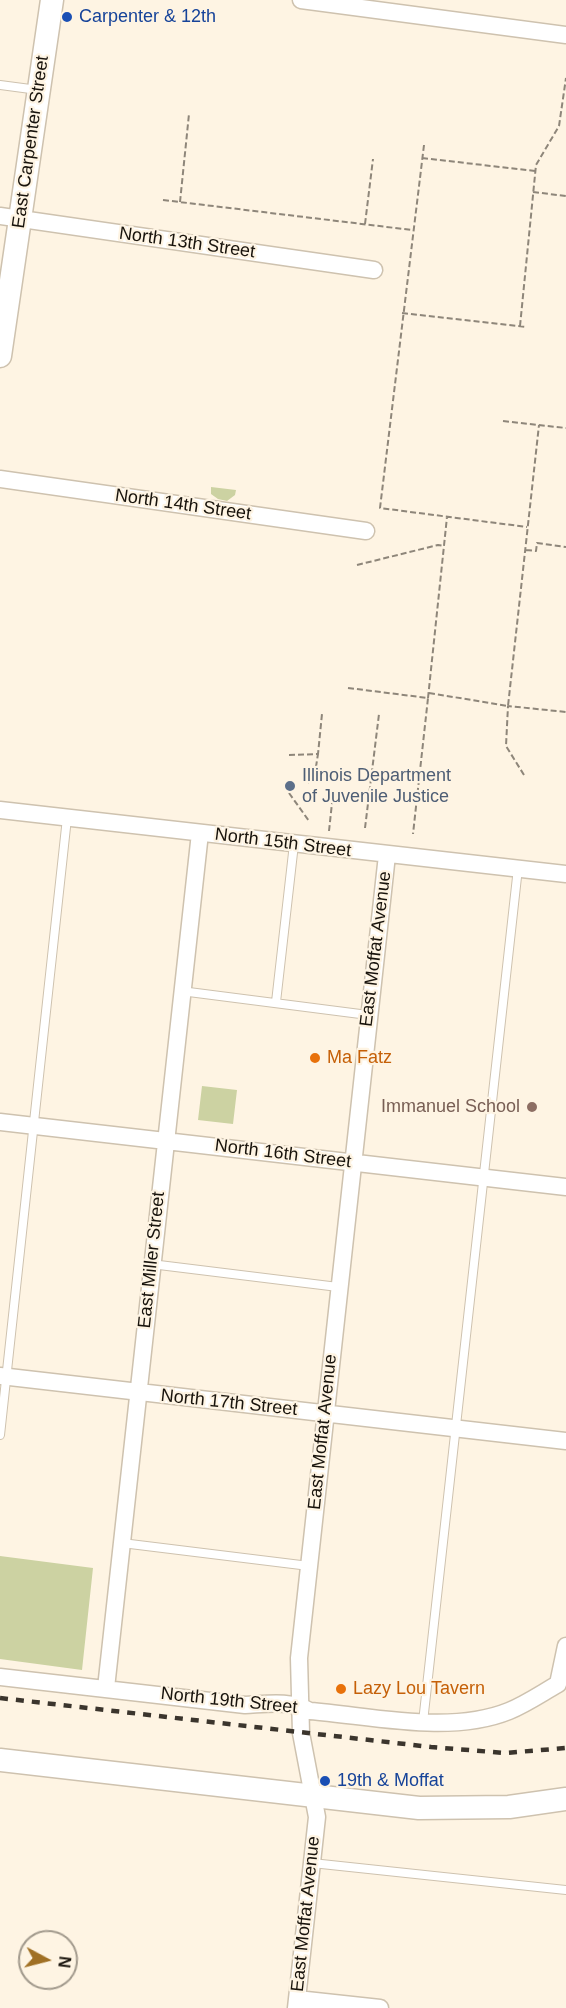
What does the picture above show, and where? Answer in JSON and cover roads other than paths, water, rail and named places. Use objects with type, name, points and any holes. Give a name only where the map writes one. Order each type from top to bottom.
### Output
[{"type":"street","name":"East Carpenter Street","points":[[0,356],[10,218],[39,90],[52,0]]},
{"type":"street","points":[[301,0],[566,35]]},
{"type":"street","name":"North 13th Street","points":[[10,218],[374,270]]},
{"type":"street","name":"North 14th Street","points":[[0,479],[366,531]]},
{"type":"street","name":"North 15th Street","points":[[0,810],[566,874]]},
{"type":"street","name":"East Miller Street","points":[[106,1688],[200,833]]},
{"type":"street","name":"East Moffat Avenue","points":[[297,2003],[317,1817],[315,1797],[303,1745],[299,1658],[387,855]]},
{"type":"street","name":"North 16th Street","points":[[0,1122],[566,1187]]},
{"type":"street","name":"North 17th Street","points":[[4,1376],[566,1441]]},
{"type":"street","points":[[562,1684],[566,1646]]},
{"type":"street","name":"North 19th Street","points":[[0,1677],[245,1705],[300,1705],[310,1711],[423,1722],[497,1714],[562,1684]]},
{"type":"street","points":[[0,1760],[419,1808],[509,1807],[566,1799]]},
{"type":"street","points":[[297,2003],[380,2008]]},
{"type":"lane","points":[[0,85],[39,90]]},
{"type":"lane","points":[[0,1435],[4,1376],[67,818]]},
{"type":"lane","points":[[276,1002],[294,844]]},
{"type":"lane","points":[[423,1722],[518,868]]},
{"type":"lane","points":[[181,992],[368,1015]]},
{"type":"lane","points":[[151,1264],[338,1287]]},
{"type":"lane","points":[[122,1543],[309,1566]]},
{"type":"lane","points":[[311,1862],[566,1890]]},
{"type":"railway","points":[[0,1698],[431,1747],[505,1753],[566,1748]]},
{"type":"place","name":"Carpenter & 12th","points":[[67,17]]},
{"type":"place","name":"Illinois Department of Juvenile Justice","points":[[290,786]]},
{"type":"place","name":"Ma Fatz","points":[[315,1058]]},
{"type":"place","name":"Immanuel School","points":[[532,1107]]},
{"type":"place","name":"Lazy Lou Tavern","points":[[341,1689]]},
{"type":"place","name":"19th & Moffat","points":[[325,1781]]}]
